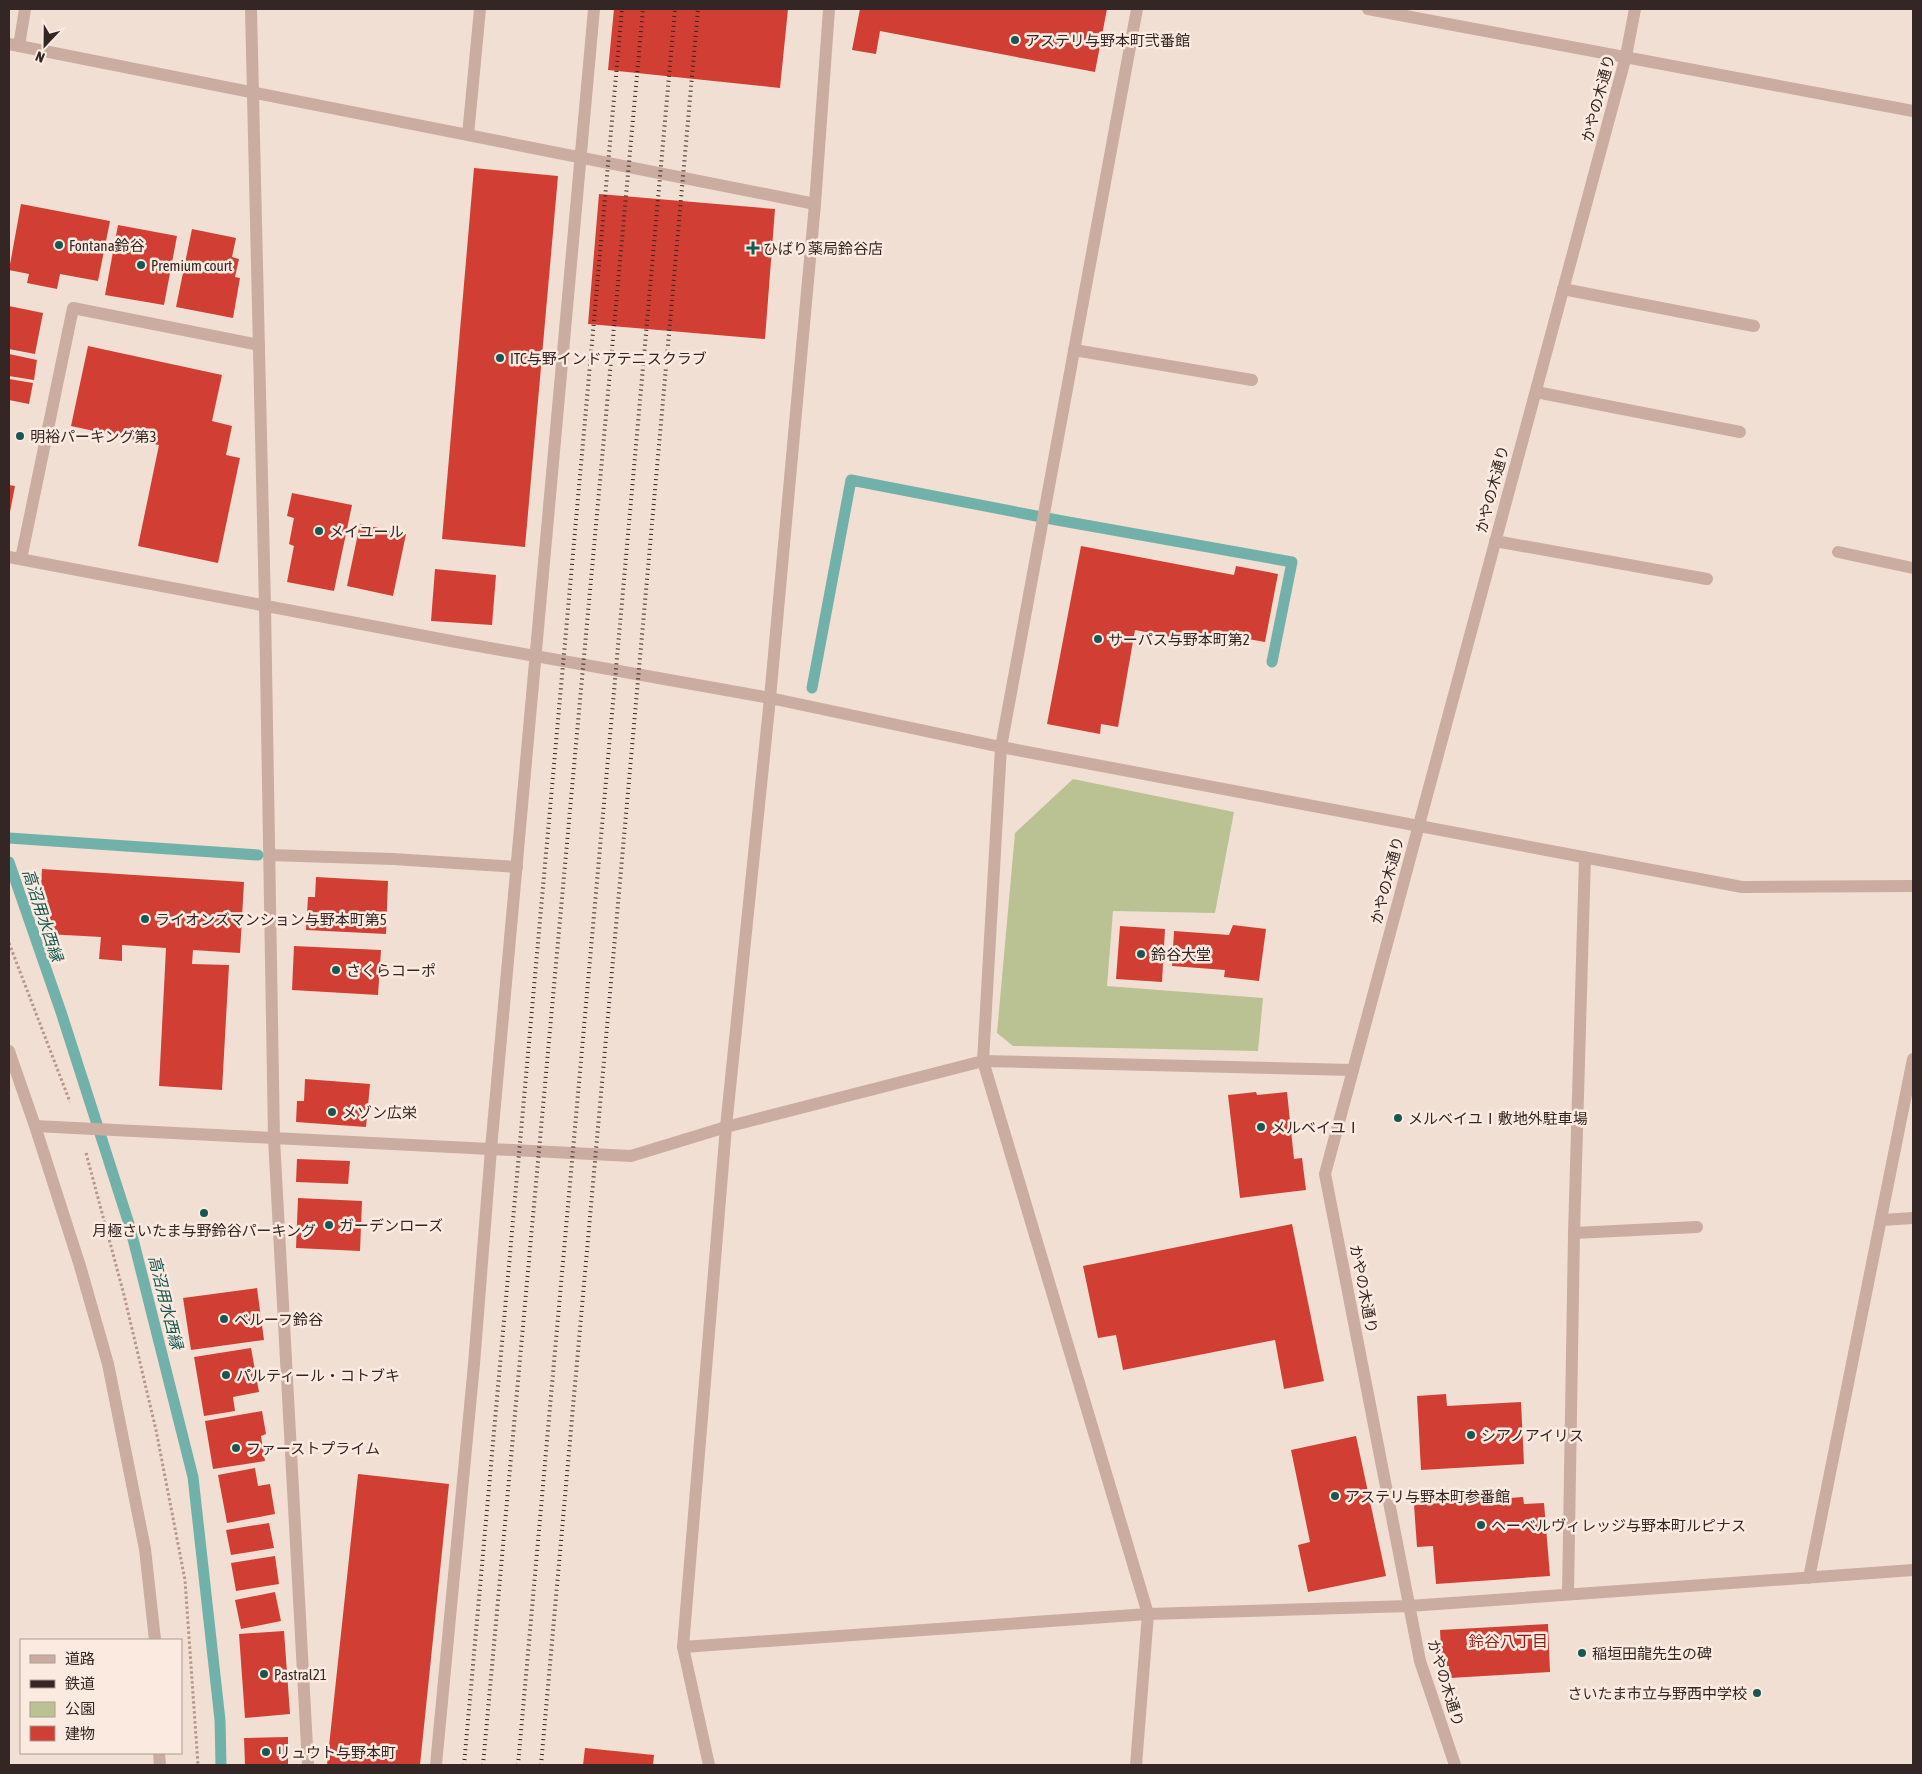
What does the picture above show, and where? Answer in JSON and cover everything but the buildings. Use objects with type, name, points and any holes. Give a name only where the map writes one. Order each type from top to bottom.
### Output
[{"type":"street","points":[[25,9],[14,44],[814,204]]},
{"type":"street","points":[[251,9],[265,606],[274,1139],[308,1765]]},
{"type":"street","points":[[468,135],[480,9]]},
{"type":"street","points":[[436,1765],[473,1374],[491,1149],[594,9]]},
{"type":"street","points":[[709,1765],[683,1647],[726,1127],[770,698],[814,204],[829,9]]},
{"type":"street","points":[[1136,1765],[1148,1614],[982,1061],[1001,747],[1137,9]]},
{"type":"street","points":[[1368,9],[1913,111]]},
{"type":"street","name":"かやの木通り","points":[[1455,1765],[1420,1661],[1325,1174],[1626,56],[1635,9]]},
{"type":"street","points":[[1563,290],[1754,326]]},
{"type":"street","points":[[259,345],[73,308],[15,558],[265,606],[770,698],[1001,747],[1742,887],[1913,886]]},
{"type":"street","points":[[1074,350],[1252,380]]},
{"type":"street","points":[[1536,392],[1740,432]]},
{"type":"street","points":[[1495,541],[1707,579]]},
{"type":"street","points":[[1838,552],[1913,568]]},
{"type":"street","points":[[269,855],[516,867]]},
{"type":"street","points":[[1568,1594],[1574,1233],[1585,857]]},
{"type":"street","points":[[9,1051],[80,1266],[108,1364],[146,1549],[155,1639]]},
{"type":"street","points":[[1809,1578],[1913,1059]]},
{"type":"street","points":[[35,1126],[631,1156],[726,1127],[982,1061],[1353,1070]]},
{"type":"street","points":[[1882,1220],[1913,1218]]},
{"type":"street","points":[[1574,1233],[1697,1227]]},
{"type":"street","points":[[683,1647],[1148,1614],[1410,1606],[1913,1570]]},
{"type":"green space","points":[[1073,779],[1234,812],[1215,913],[1113,911],[1107,986],[1263,998],[1258,1051],[1013,1046],[997,1033],[1015,833]]},
{"type":"waterway","points":[[812,688],[851,480],[1057,520],[1292,562],[1272,662]]},
{"type":"waterway","points":[[9,838],[258,855]]},
{"type":"waterway","name":"高沼用水西縁","points":[[9,862],[61,1012],[130,1227],[193,1477],[220,1720],[221,1765]]},
{"type":"railway","points":[[464,1765],[622,9]]},
{"type":"railway","points":[[483,1765],[643,9]]},
{"type":"railway","points":[[518,1765],[675,9]]},
{"type":"railway","points":[[541,1765],[698,9]]},
{"type":"place","name":"アステリ与野本町弐番館","points":[[1015,40]]},
{"type":"place","name":"Fontana鈴谷","points":[[59,245]]},
{"type":"place","name":"ひばり薬局鈴谷店","points":[[753,248]]},
{"type":"place","name":"Premium court","points":[[141,265]]},
{"type":"place","name":"ITC与野インドアテニスクラブ","points":[[500,358]]},
{"type":"place","name":"明裕パーキング第3","points":[[20,436]]},
{"type":"place","name":"メイユール","points":[[319,531]]},
{"type":"place","name":"サーパス与野本町第2","points":[[1098,639]]},
{"type":"place","name":"ライオンズマンション与野本町第5","points":[[145,919]]},
{"type":"place","name":"鈴谷大堂","points":[[1141,954]]},
{"type":"place","name":"さくらコーポ","points":[[336,970]]},
{"type":"place","name":"メゾン広栄","points":[[332,1112]]},
{"type":"place","name":"メルベイユⅠ敷地外駐車場","points":[[1398,1118]]},
{"type":"place","name":"メルベイユⅠ","points":[[1261,1127]]},
{"type":"place","name":"月極さいたま与野鈴谷パーキング","points":[[204,1213]]},
{"type":"place","name":"ガーデンローズ","points":[[329,1225]]},
{"type":"place","name":"ベルーフ鈴谷","points":[[224,1319]]},
{"type":"place","name":"パルティール・コトブキ","points":[[226,1375]]},
{"type":"place","name":"シアノアイリス","points":[[1471,1435]]},
{"type":"place","name":"ファーストプライム","points":[[236,1448]]},
{"type":"place","name":"アステリ与野本町参番館","points":[[1335,1496]]},
{"type":"place","name":"ヘーベルヴィレッジ与野本町ルピナス","points":[[1481,1525]]},
{"type":"place","name":"稲垣田龍先生の碑","points":[[1582,1653]]},
{"type":"place","name":"Pastral21","points":[[264,1674]]},
{"type":"place","name":"さいたま市立与野西中学校","points":[[1757,1693]]},
{"type":"place","name":"リュウト与野本町","points":[[266,1752]]},
{"type":"district","name":"鈴谷八丁目","points":[[1508,1641]]}]
